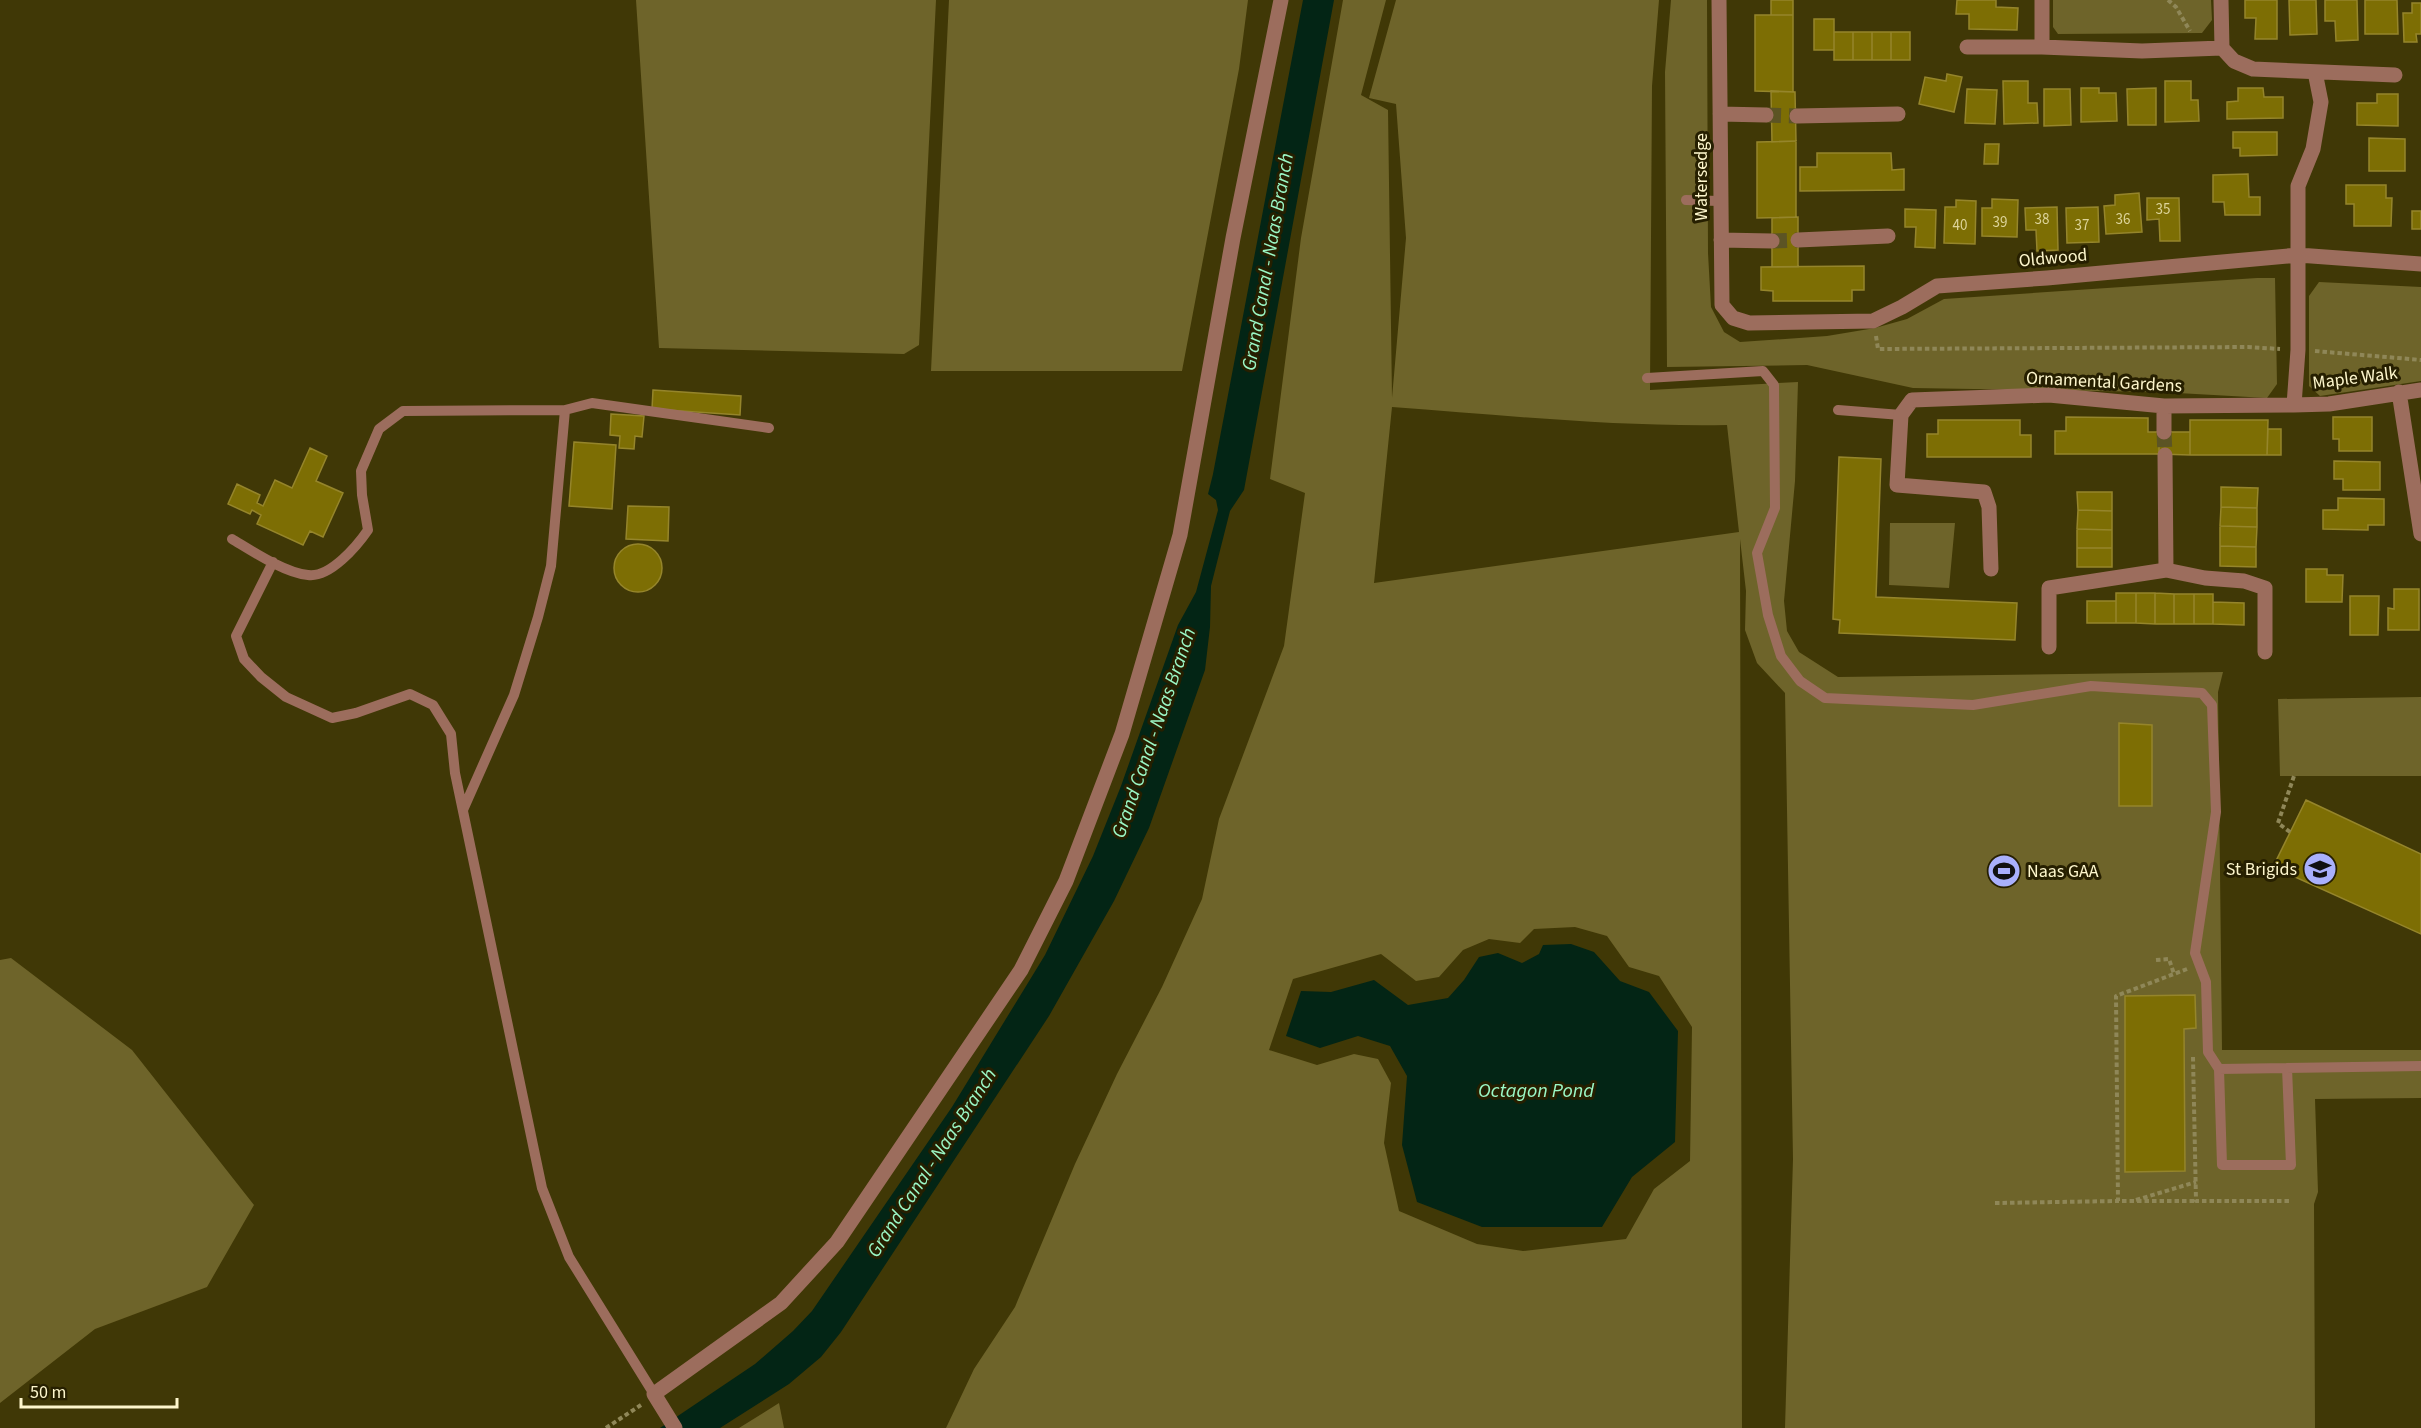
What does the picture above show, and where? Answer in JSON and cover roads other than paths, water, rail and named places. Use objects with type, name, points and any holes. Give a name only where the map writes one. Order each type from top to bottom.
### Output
[{"type":"street","points":[[672,1422],[654,1394],[781,1303],[837,1242],[1021,970],[1066,881],[1122,734],[1180,535],[1233,238],[1281,0]]},
{"type":"street","name":"Watersedge","points":[[1719,0],[1719,201],[1722,304],[1733,318],[1749,323],[1819,323]]},
{"type":"street","points":[[2042,0],[2042,47]]},
{"type":"street","points":[[2221,0],[2222,48],[2234,61],[2253,69],[2395,75]]},
{"type":"street","points":[[1968,47],[2142,51],[2222,48]]},
{"type":"street","points":[[2294,405],[2298,350],[2298,186],[2313,149],[2321,102],[2314,72]]},
{"type":"street","name":"Watersedge","points":[[1720,114],[1766,115]]},
{"type":"street","points":[[1797,116],[1899,114]]},
{"type":"street","points":[[1798,240],[1888,236]]},
{"type":"street","name":"Watersedge","points":[[1721,240],[1772,241]]},
{"type":"street","name":"Oldwood","points":[[1819,323],[1873,321],[1937,286],[2298,255],[2421,264]]},
{"type":"street","name":"Maple Walk","points":[[2294,405],[2329,404],[2421,390]]},
{"type":"street","points":[[2399,392],[2421,534]]},
{"type":"street","name":"Ornamental Gardens","points":[[1901,415],[1912,400],[2049,395],[2164,406],[2294,405]]},
{"type":"street","points":[[2164,406],[2164,432]]},
{"type":"street","points":[[1901,415],[1897,485],[1984,492],[1989,507],[1991,569]]},
{"type":"street","points":[[2165,455],[2166,570]]},
{"type":"street","points":[[2049,647],[2049,588],[2166,570],[2205,578],[2244,581],[2265,588],[2265,652]]},
{"type":"lane","points":[[1686,200],[1719,201]]},
{"type":"lane","points":[[1647,378],[1763,370],[1774,385],[1775,508],[1757,554],[1768,615],[1781,656],[1800,681],[1825,698],[1973,705],[2091,686],[2202,693],[2212,705],[2216,812],[2195,953],[2206,982],[2208,1052],[2219,1069],[2222,1165],[2291,1165],[2287,1068]]},
{"type":"lane","points":[[232,539],[273,562],[309,576],[329,569],[354,550],[368,530],[362,495],[361,471],[379,429],[403,411],[565,410],[592,403],[769,428]]},
{"type":"lane","points":[[463,810],[514,695],[541,607],[551,566],[565,410]]},
{"type":"lane","points":[[1838,410],[1901,415]]},
{"type":"lane","points":[[273,562],[236,636],[244,659],[261,677],[286,697],[332,718],[356,713],[410,693],[433,705],[451,734],[455,773],[542,1188],[569,1257],[654,1394]]},
{"type":"lane","points":[[2219,1069],[2421,1066]]},
{"type":"water","name":"Grand Canal - Naas Branch","points":[[1303,0],[1334,0],[1244,490],[1230,511],[1211,586],[1210,627],[1205,670],[1149,828],[1114,901],[1049,1016],[841,1332],[821,1357],[789,1384],[720,1428],[660,1428],[755,1364],[812,1311],[952,1107],[1045,955],[1093,856],[1121,786],[1178,625],[1196,592],[1218,510],[1216,500],[1208,494]]},
{"type":"water","name":"Octagon Pond","points":[[1571,944],[1594,952],[1620,981],[1649,992],[1678,1031],[1675,1142],[1632,1177],[1602,1227],[1482,1227],[1417,1202],[1402,1145],[1407,1076],[1390,1046],[1358,1036],[1320,1048],[1286,1036],[1301,991],[1331,992],[1374,980],[1408,1005],[1448,998],[1464,980],[1479,957],[1498,953],[1522,963],[1539,954],[1543,945]]},
{"type":"tunnel","points":[[1766,115],[1797,116]]},
{"type":"tunnel","points":[[1772,241],[1798,240]]},
{"type":"tunnel","points":[[2164,432],[2165,455]]},
{"type":"place","name":"St Brigids","points":[[2320,869]]},
{"type":"place","name":"Naas GAA","points":[[2004,871]]}]
